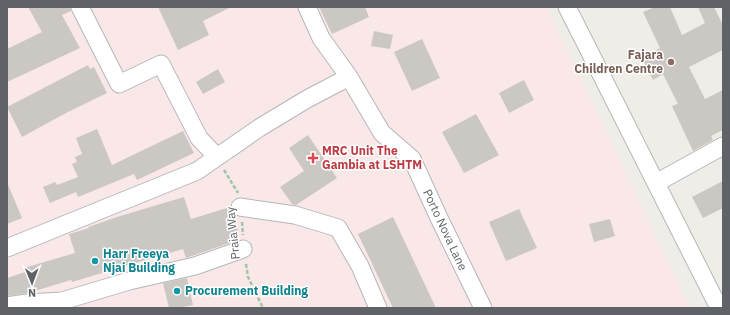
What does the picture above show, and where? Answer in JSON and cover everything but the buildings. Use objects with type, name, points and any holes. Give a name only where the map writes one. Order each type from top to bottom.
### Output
[{"type":"street","points":[[80,7],[118,84],[161,64],[199,138],[217,157]]},
{"type":"street","name":"Porto Nova Lane","points":[[307,7],[321,38],[349,77],[382,133],[412,158],[439,218],[483,308]]},
{"type":"street","points":[[567,7],[719,308]]},
{"type":"street","points":[[7,248],[197,171],[259,128],[300,103],[349,77]]},
{"type":"street","points":[[656,183],[723,146]]},
{"type":"street","points":[[240,207],[295,215],[338,228],[360,266],[378,308]]},
{"type":"street","points":[[7,306],[62,301],[75,303],[129,281],[195,266],[244,249]]},
{"type":"path","name":"Praia Way","points":[[217,157],[237,193],[242,217],[248,277],[263,308]]},
{"type":"shaded area","name":"MRC Unit The Gambia at LSHTM","points":[[7,7],[547,7],[690,308],[7,308]]},
{"type":"place","name":"Fajara Children Centre","points":[[671,62]]},
{"type":"place","name":"MRC Unit The Gambia at LSHTM","points":[[313,158]]},
{"type":"place","name":"Harr Freeya Njai Building","points":[[95,261]]},
{"type":"place","name":"Procurement Building","points":[[177,291]]}]
